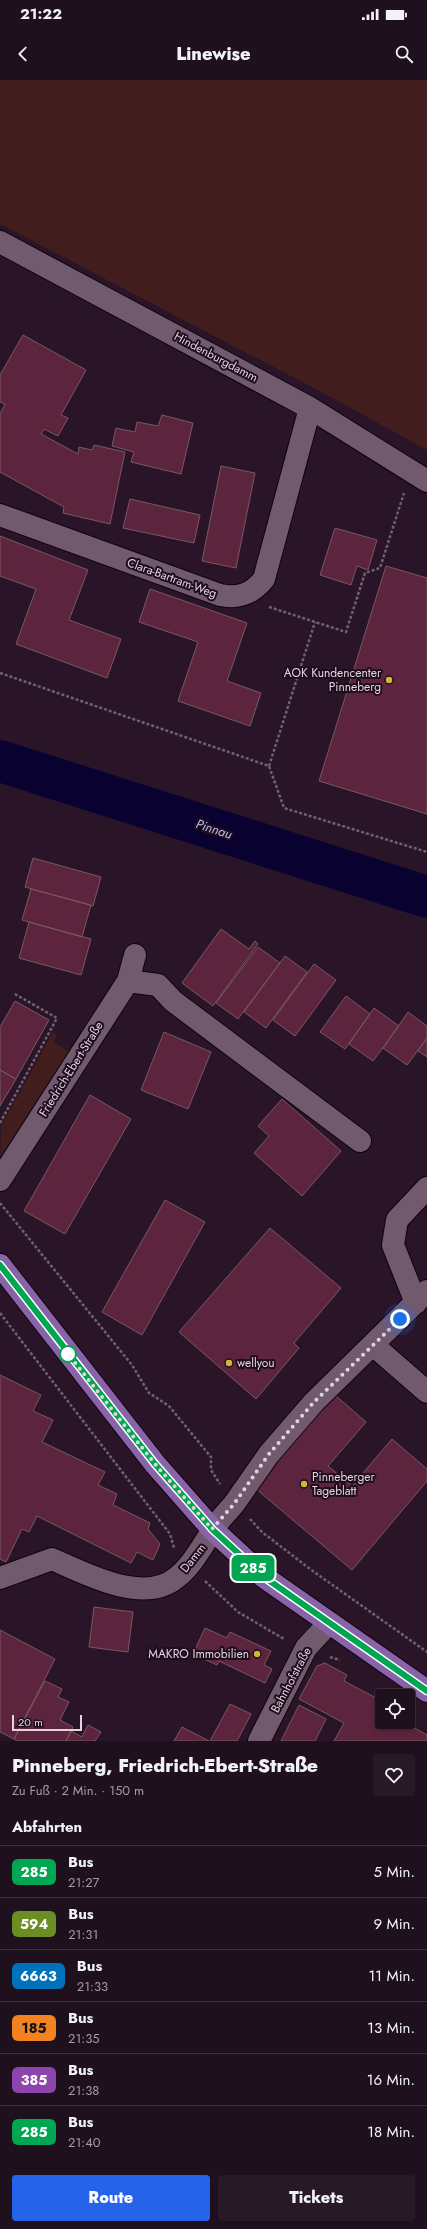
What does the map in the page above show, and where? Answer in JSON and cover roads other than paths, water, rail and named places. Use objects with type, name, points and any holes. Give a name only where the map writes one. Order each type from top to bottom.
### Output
[{"type":"main road","points":[[0,1266],[155,1464],[212,1529]]},
{"type":"main road","name":"Damm","points":[[212,1529],[264,1577],[427,1691]]},
{"type":"street","name":"Hindenburgdamm","points":[[0,242],[310,408],[419,476]]},
{"type":"street","name":"Clara-Bartram-Weg","points":[[0,515],[220,595],[241,596],[251,592],[264,578],[310,408]]},
{"type":"street","name":"Friedrich-Ebert-Straße","points":[[0,1180],[128,981],[135,955]]},
{"type":"street","points":[[128,981],[158,985],[173,1001],[360,1141]]},
{"type":"street","points":[[212,1529],[234,1504],[269,1454],[314,1402],[421,1297],[393,1245],[397,1220],[427,1188]]},
{"type":"street","points":[[373,1345],[427,1392]]},
{"type":"street","name":"Damm","points":[[2,1578],[52,1559],[109,1584],[154,1588],[176,1579],[189,1565],[212,1529]]},
{"type":"street","name":"Bahnhofstraße","points":[[259,1741],[306,1648],[329,1623]]},
{"type":"waterway","name":"Pinnau","points":[[0,761],[427,897]]},
{"type":"place","name":"AOK Kundencenter Pinneberg","points":[[389,680]]},
{"type":"place","name":"wellyou","points":[[229,1363]]},
{"type":"place","name":"Pinneberger Tageblatt","points":[[304,1484]]},
{"type":"place","name":"MAKRO Immobilien","points":[[257,1654]]}]
